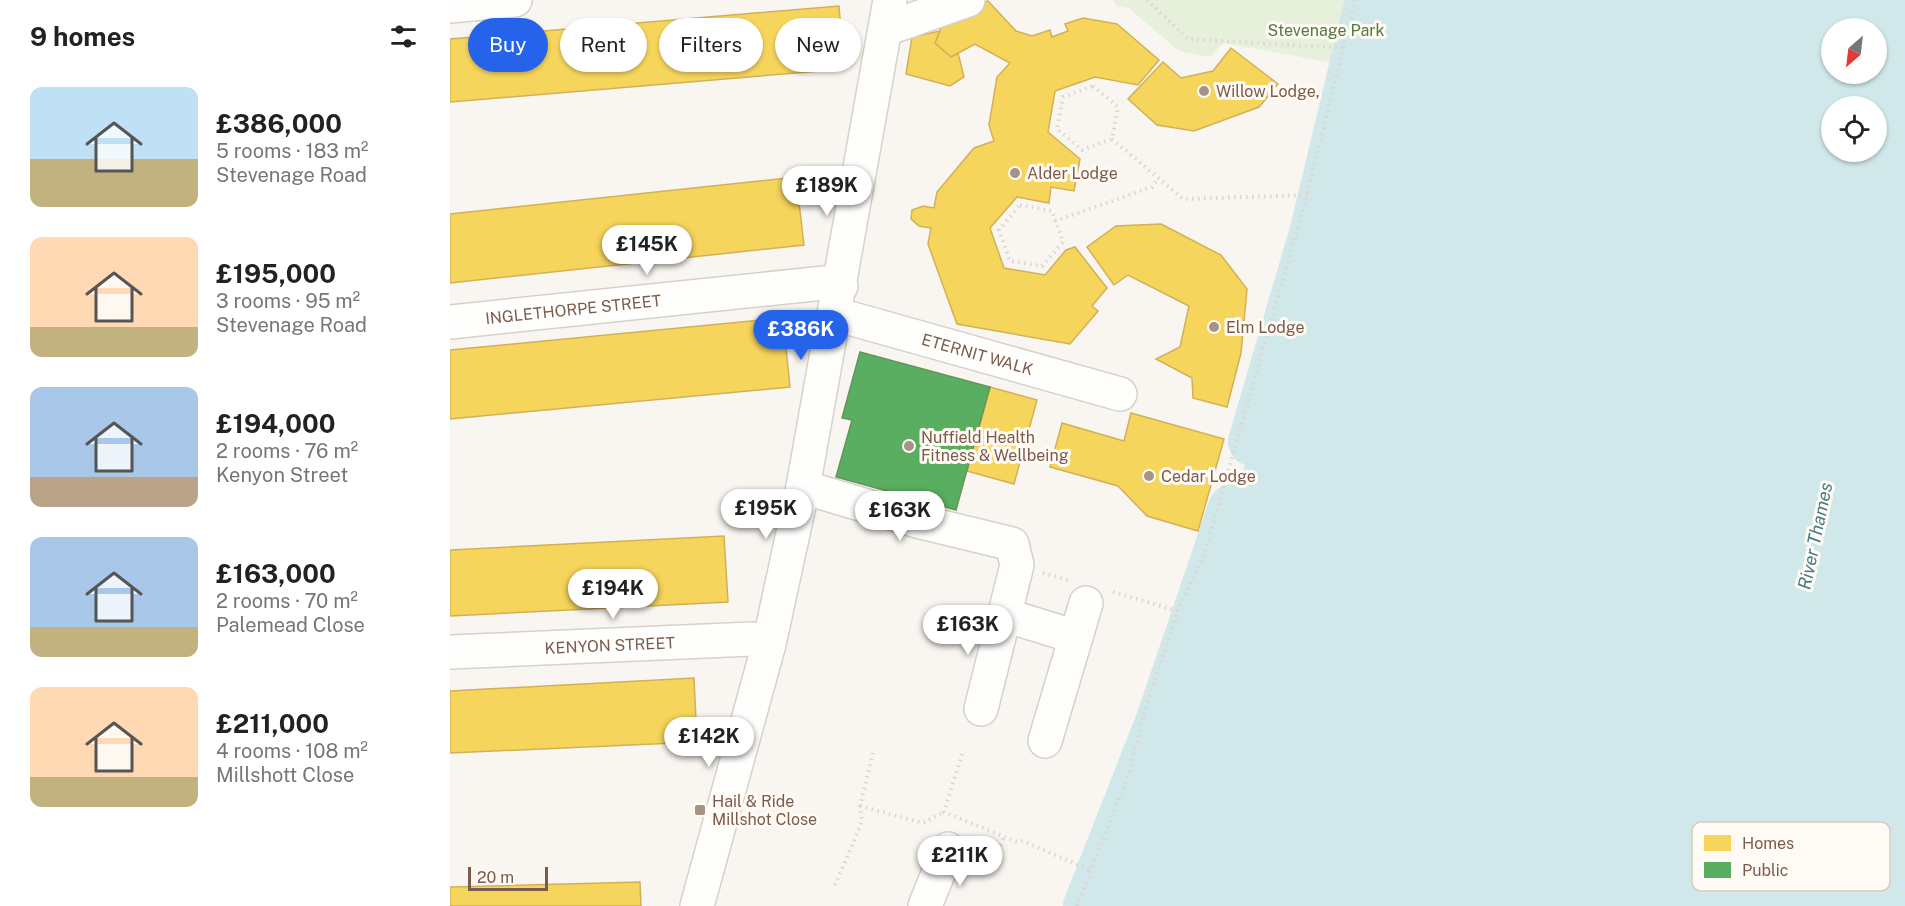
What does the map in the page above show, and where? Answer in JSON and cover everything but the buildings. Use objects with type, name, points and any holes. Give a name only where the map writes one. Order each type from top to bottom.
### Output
[{"type":"street","points":[[450,6],[515,0]]},
{"type":"street","points":[[697,906],[769,645],[803,487],[888,14],[968,0]]},
{"type":"street","name":"INGLETHORPE STREET","points":[[450,322],[824,283],[838,300]]},
{"type":"street","name":"ETERNIT WALK","points":[[838,300],[1120,393]]},
{"type":"street","points":[[803,487],[917,521],[1012,544],[1017,565],[981,709]]},
{"type":"street","points":[[1045,741],[1063,633],[1086,603]]},
{"type":"street","points":[[1005,615],[1063,633]]},
{"type":"street","name":"KENYON STREET","points":[[450,652],[752,639],[769,645]]},
{"type":"street","points":[[925,906],[948,849]]},
{"type":"path","points":[[1147,0],[1188,39],[1344,48]]},
{"type":"path","points":[[1077,906],[1130,771],[1143,716],[1178,611],[1206,549],[1307,195],[1355,0]]},
{"type":"path","points":[[1093,86],[1118,107],[1112,139],[1082,150],[1057,129],[1063,97],[1093,86]]},
{"type":"path","points":[[1112,139],[1183,199],[1307,195]]},
{"type":"path","points":[[1056,221],[1152,187],[1158,178]]},
{"type":"path","points":[[1020,205],[1052,211],[1056,221],[1063,242],[1042,266],[1010,261],[999,230],[1020,205]]},
{"type":"path","points":[[836,885],[862,822],[860,806],[873,753]]},
{"type":"path","points":[[860,806],[922,823],[944,812],[962,754]]},
{"type":"path","points":[[944,812],[1017,842],[1023,841],[1092,871]]},
{"type":"path","points":[[998,851],[1004,837]]},
{"type":"green space","name":"Stevenage Park","points":[[1113,0],[1369,0],[1352,66],[1223,43],[1210,57],[1179,51],[1129,8],[1117,6]]},
{"type":"water","name":"River Thames","points":[[1369,0],[1905,0],[1905,906],[1087,906],[1151,740],[1210,572],[1264,403],[1313,232]]},
{"type":"waterway","points":[[1252,442],[1314,230],[1369,0]]},
{"type":"waterway","points":[[1087,906],[1160,720],[1232,508]]},
{"type":"place","name":"Willow Lodge,","points":[[1204,91]]},
{"type":"place","name":"Alder Lodge","points":[[1015,173]]},
{"type":"place","name":"Elm Lodge","points":[[1214,327]]},
{"type":"place","name":"Nuffield Health Fitness & Wellbeing","points":[[909,446]]},
{"type":"place","name":"Cedar Lodge","points":[[1149,476]]},
{"type":"place","name":"Hail & Ride Millshot Close","points":[[700,810]]}]
